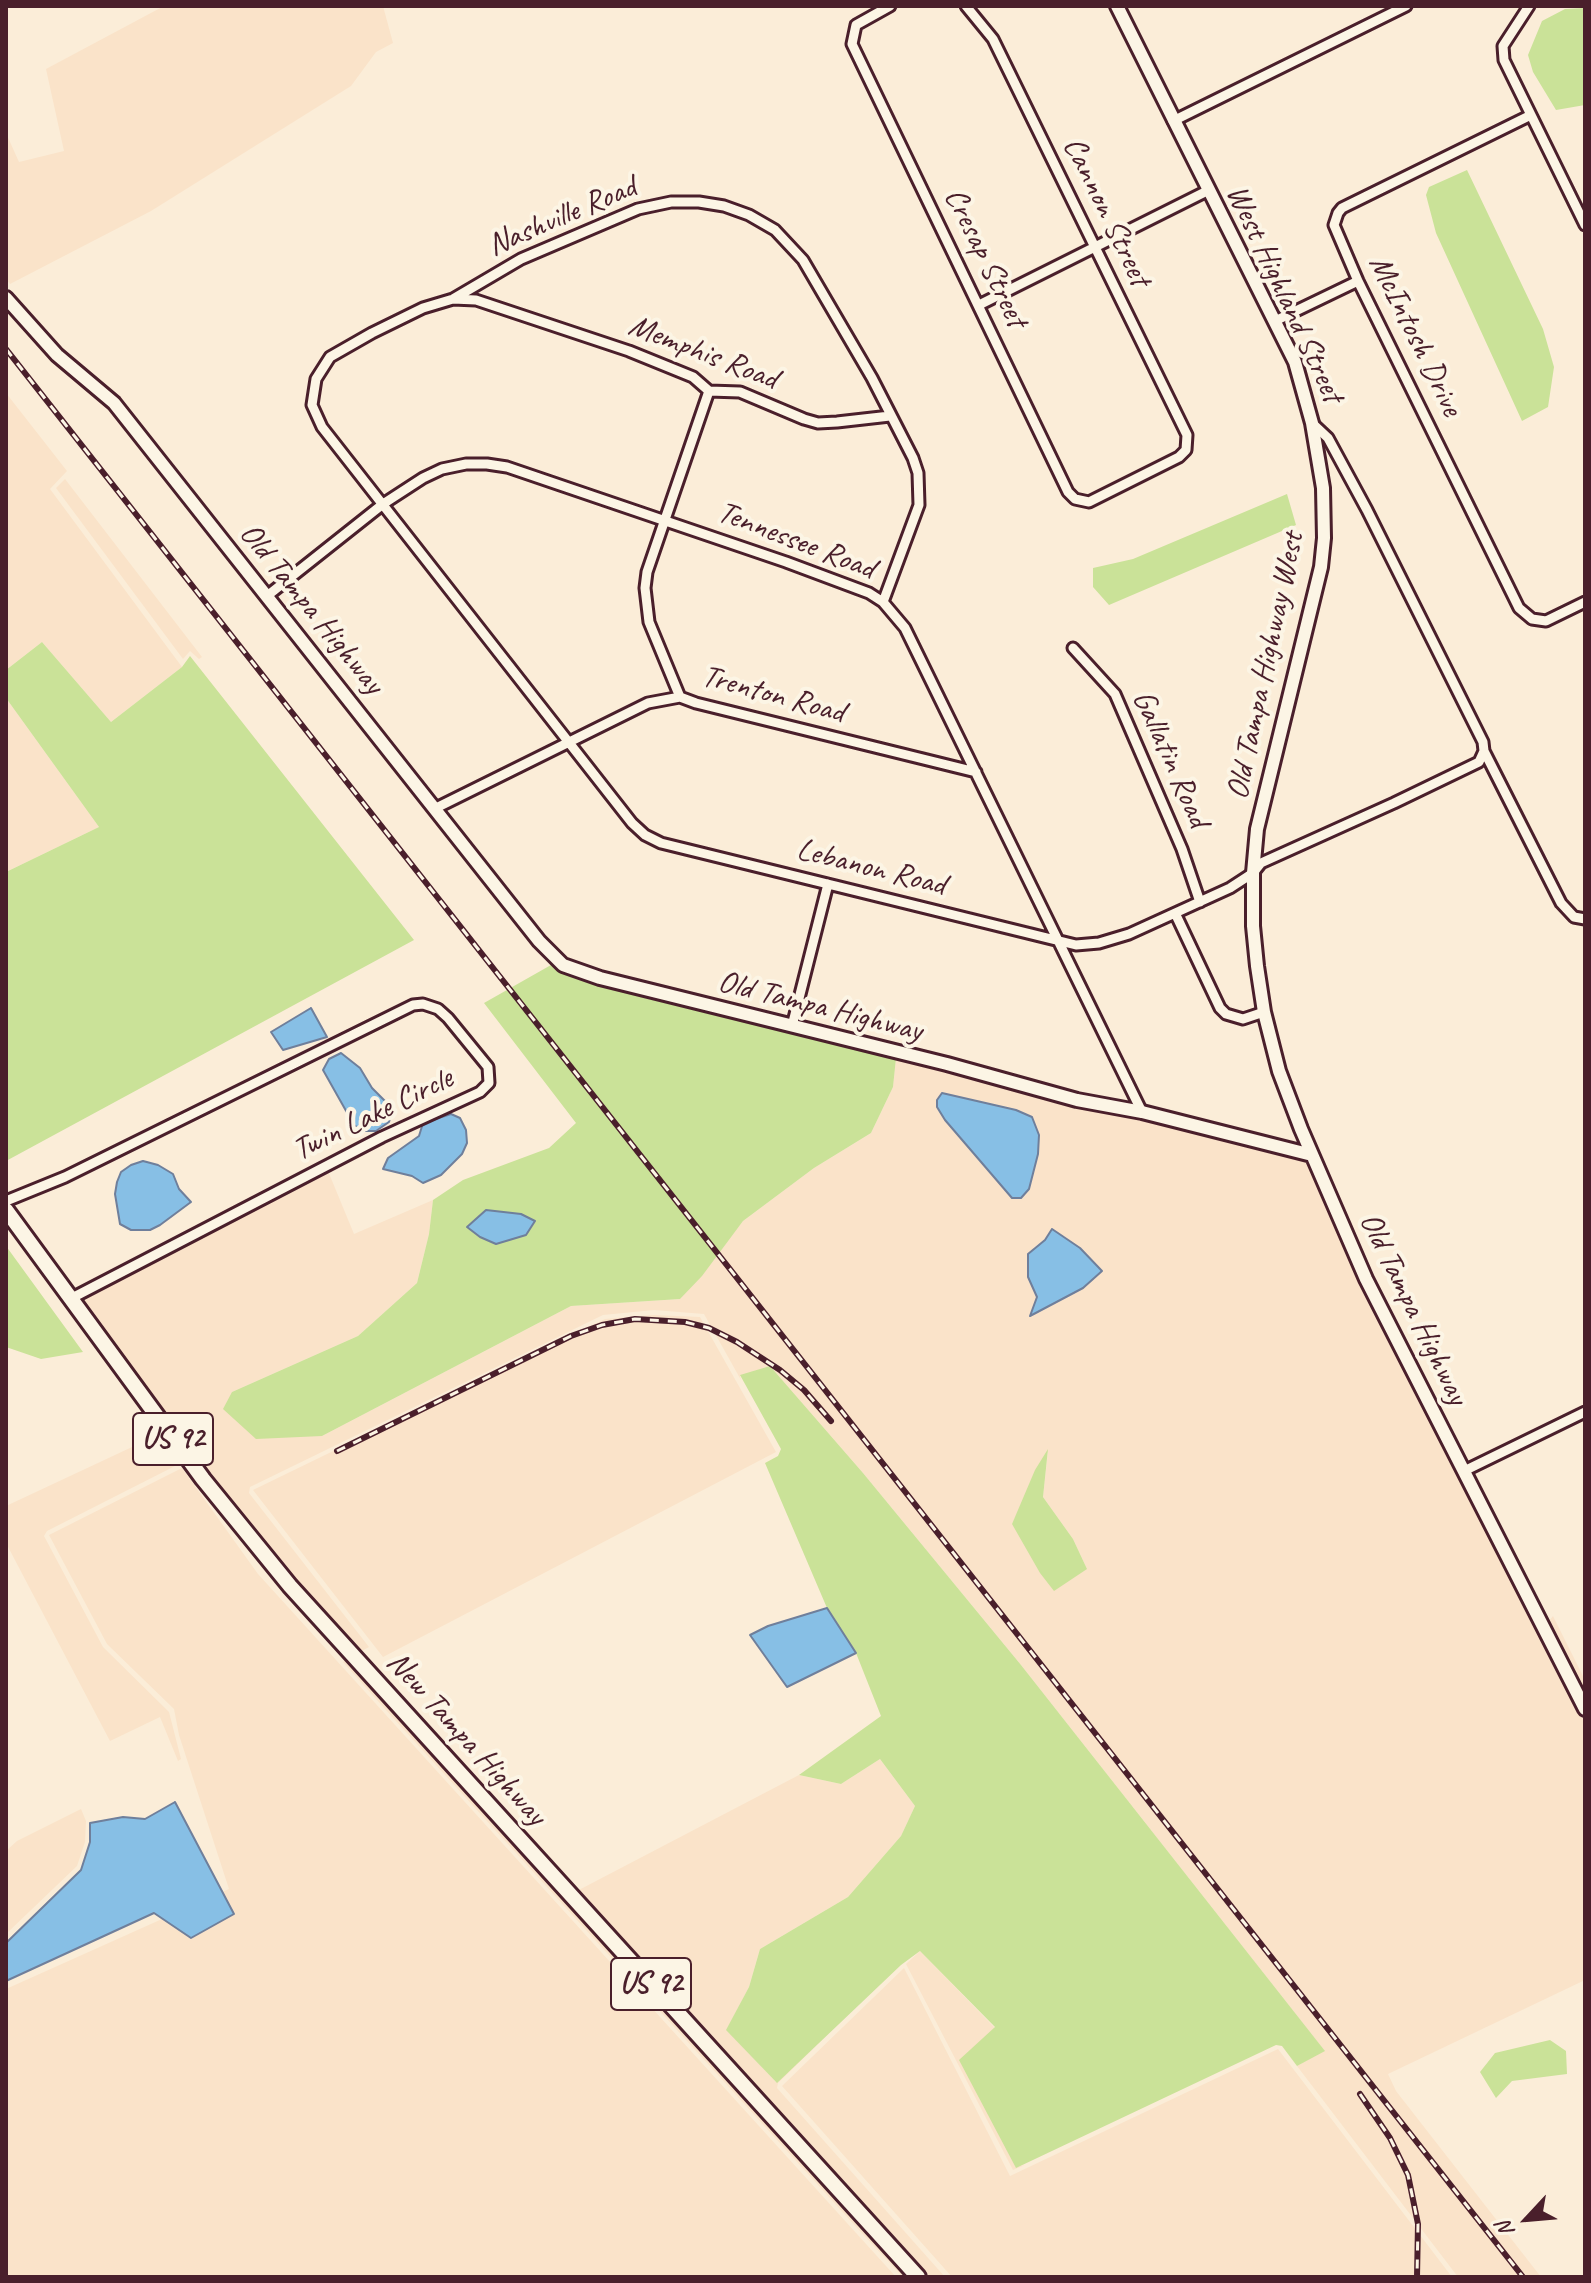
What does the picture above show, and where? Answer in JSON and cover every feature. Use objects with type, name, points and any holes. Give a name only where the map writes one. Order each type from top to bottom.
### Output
[{"type":"main road","name":"West Highland Street","points":[[1117,6],[1295,362],[1312,423]]},
{"type":"main road","name":"Old Tampa Highway","points":[[6,298],[57,355],[114,403],[544,947],[563,965],[600,978],[1077,1100],[1142,1112],[1312,1155],[1366,1279],[1585,1709]]},
{"type":"main road","name":"Old Tampa Highway West","points":[[1312,423],[1323,488],[1321,567],[1257,829],[1253,873],[1253,926],[1264,1012],[1279,1071],[1312,1155]]},
{"type":"main road","name":"New Tampa Highway","points":[[6,1210],[203,1479],[290,1586],[918,2277]]},
{"type":"street","name":"Cresap Street","points":[[890,6],[860,20],[853,31],[852,44],[1068,492],[1082,501]]},
{"type":"street","name":"Cannon Street","points":[[966,6],[993,39],[1187,435],[1187,446],[1179,457],[1089,502],[1082,501]]},
{"type":"street","points":[[1173,121],[1406,6]]},
{"type":"street","points":[[1529,6],[1503,46],[1502,53],[1531,115],[1581,206],[1585,225]]},
{"type":"street","name":"McIntosh Drive","points":[[1531,115],[1342,208],[1335,219],[1336,234],[1519,608],[1532,619],[1546,621],[1585,602]]},
{"type":"street","points":[[979,305],[1207,191]]},
{"type":"street","name":"Nashville Road","points":[[383,504],[317,418],[312,405],[316,379],[330,357],[423,308],[453,299],[521,259],[638,209],[671,202],[724,206],[749,215],[775,230],[803,260],[872,378],[913,458],[920,491],[919,505],[883,602]]},
{"type":"street","points":[[1275,321],[1358,281]]},
{"type":"street","name":"Memphis Road","points":[[453,299],[476,300],[629,351],[693,377],[709,391],[740,392],[818,423],[890,416]]},
{"type":"street","points":[[680,697],[649,622],[645,604],[647,572],[709,391]]},
{"type":"street","name":"West Highland Street","points":[[1312,423],[1328,438],[1367,510],[1561,903],[1574,917],[1585,919]]},
{"type":"street","name":"Tennessee Road","points":[[267,596],[413,483],[442,469],[466,464],[507,467],[869,593],[883,602],[905,628],[1142,1112]]},
{"type":"street","name":"Lebanon Road","points":[[383,504],[632,823],[645,835],[661,843],[1038,934],[1059,942],[1076,945],[1118,938],[1200,902],[1230,888],[1253,873],[1261,863],[1479,762],[1484,751]]},
{"type":"street","name":"Gallatin Road","points":[[1073,648],[1115,694],[1182,849],[1200,902]]},
{"type":"street","name":"Trenton Road","points":[[436,808],[648,703],[680,697],[976,772]]},
{"type":"street","points":[[792,1026],[828,884]]},
{"type":"street","points":[[1175,913],[1220,1008],[1226,1014],[1243,1019],[1264,1012]]},
{"type":"street","name":"Twin Lake Circle","points":[[6,1201],[65,1177],[413,1005],[423,1004],[438,1009],[488,1067],[489,1083],[480,1092],[382,1137],[70,1299]]},
{"type":"street","points":[[1464,1471],[1585,1412]]},
{"type":"shaded area","points":[[164,6],[383,6],[393,43],[376,52],[351,86],[151,211],[10,284],[6,279],[6,133],[19,162],[64,151],[46,69]]},
{"type":"shaded area","points":[[6,393],[67,471],[50,489],[182,667],[111,722],[42,642],[6,670]]},
{"type":"shaded area","points":[[65,479],[202,657],[199,659],[190,651],[183,659],[56,488]]},
{"type":"shaded area","points":[[6,698],[99,827],[6,872]]},
{"type":"shaded area","points":[[896,1058],[1075,1105],[1141,1117],[1308,1160],[1360,1282],[1585,1722],[1585,1980],[1388,2074],[1396,2091],[1541,2277],[1458,2277],[1297,2066],[1324,2050],[1021,1665],[863,1473],[770,1366],[740,1376],[741,1380],[704,1314],[654,1310],[603,1315],[250,1487],[249,1493],[369,1647],[358,1653],[208,1476],[79,1301],[328,1171],[354,1234],[433,1200],[429,1234],[417,1283],[358,1336],[232,1392],[322,1436],[571,1306],[680,1299],[743,1221],[814,1168],[871,1133],[893,1087]],"holes":[[[941,1093],[1016,1110],[1032,1117],[1034,1171],[1029,1189],[1021,1198],[1012,1198],[945,1120],[937,1107]],[[1064,1236],[1102,1271],[1083,1288],[1031,1316],[1037,1297],[1034,1247],[1045,1240]],[[1048,1451],[1043,1497],[1073,1539],[1087,1569],[1012,1524]]]},
{"type":"shaded area","points":[[653,1315],[700,1317],[776,1452],[383,1657],[253,1490],[605,1319]]},
{"type":"shaded area","points":[[162,1433],[184,1463],[47,1531],[44,1536],[103,1647],[169,1712],[181,1759],[178,1761],[160,1717],[110,1741],[6,1543],[6,1506]]},
{"type":"shaded area","points":[[182,1468],[258,1574],[896,2277],[6,2277],[6,1989],[229,1889],[179,1735],[174,1709],[107,1644],[49,1535]]},
{"type":"shaded area","points":[[1553,1616],[1585,1680],[1585,1695],[1548,1622]]},
{"type":"shaded area","points":[[348,1659],[910,2277],[903,2277],[859,2230],[386,1710],[343,1662]]},
{"type":"shaded area","points":[[880,1759],[915,1806],[901,1836],[848,1897],[760,1949],[749,1987],[727,2030],[776,2082],[816,2046],[778,2083],[777,2088],[945,2277],[926,2277],[575,1892],[799,1775],[841,1784]]},
{"type":"shaded area","points":[[81,1809],[86,1821],[85,1842],[77,1866],[6,1934],[6,1851],[17,1841]]},
{"type":"shaded area","points":[[920,1951],[995,2028],[1016,2167],[1025,2165],[1013,2170],[906,1964]]},
{"type":"shaded area","points":[[904,1968],[1010,2176],[1278,2049],[1452,2277],[952,2277],[782,2086]]},
{"type":"green space","points":[[1585,8],[1585,105],[1556,110],[1533,72],[1528,55],[1542,21],[1565,9]]},
{"type":"green space","points":[[1467,170],[1543,329],[1554,367],[1548,407],[1522,421],[1436,233],[1426,195],[1429,187]]},
{"type":"green space","points":[[1287,494],[1296,525],[1109,605],[1093,587],[1093,568],[1133,559]]},
{"type":"green space","points":[[42,642],[111,722],[182,667],[190,656],[414,940],[6,1161],[6,872],[99,827],[6,698],[6,670]]},
{"type":"green space","points":[[551,965],[577,978],[645,998],[896,1058],[893,1087],[871,1133],[814,1168],[743,1221],[702,1276],[680,1299],[571,1306],[322,1436],[256,1439],[223,1409],[232,1392],[358,1336],[417,1283],[429,1234],[433,1200],[463,1180],[549,1148],[576,1123],[484,1003]]},
{"type":"green space","points":[[6,1246],[83,1352],[41,1359],[6,1347]]},
{"type":"green space","points":[[770,1366],[863,1473],[1021,1665],[1325,2051],[1297,2066],[1282,2046],[1276,2045],[1016,2168],[959,2060],[995,2027],[920,1951],[901,1965],[777,2083],[726,2030],[749,1987],[760,1949],[848,1897],[901,1836],[915,1806],[880,1759],[841,1784],[799,1775],[881,1716],[856,1653],[827,1608],[765,1463],[778,1456],[781,1449],[740,1375]]},
{"type":"green space","points":[[1048,1449],[1043,1497],[1073,1539],[1087,1569],[1054,1591],[1012,1524],[1035,1470]]},
{"type":"green space","points":[[1550,2040],[1566,2051],[1567,2074],[1512,2081],[1496,2098],[1480,2072],[1495,2053]]},
{"type":"water","points":[[311,1008],[327,1037],[283,1050],[271,1032]]},
{"type":"water","points":[[341,1053],[360,1068],[372,1088],[387,1103],[391,1115],[389,1122],[376,1131],[363,1131],[354,1125],[323,1070],[329,1059]]},
{"type":"water","points":[[942,1093],[1016,1110],[1032,1117],[1039,1135],[1038,1154],[1029,1189],[1021,1198],[1012,1198],[945,1120],[937,1107]]},
{"type":"water","points":[[451,1114],[460,1118],[466,1130],[467,1143],[462,1154],[441,1175],[423,1183],[412,1176],[383,1169],[388,1158],[419,1136],[423,1123]]},
{"type":"water","points":[[143,1161],[173,1174],[179,1189],[191,1202],[150,1230],[131,1230],[120,1224],[115,1194],[117,1182],[121,1172]]},
{"type":"water","points":[[486,1210],[521,1214],[535,1221],[526,1235],[496,1244],[467,1227]]},
{"type":"water","points":[[1052,1229],[1080,1248],[1102,1271],[1083,1288],[1030,1316],[1037,1297],[1028,1277],[1028,1254],[1045,1240]]},
{"type":"water","points":[[827,1608],[856,1653],[787,1687],[750,1635],[768,1626]]},
{"type":"water","points":[[175,1802],[234,1914],[191,1938],[154,1913],[6,1981],[6,1943],[81,1870],[90,1842],[90,1823],[123,1817],[145,1819]]},
{"type":"railway","points":[[6,349],[1523,2277]]},
{"type":"railway","points":[[337,1451],[571,1336],[602,1325],[635,1319],[685,1322],[709,1328],[737,1342],[804,1390],[831,1421]]},
{"type":"railway","points":[[1360,2094],[1390,2138],[1408,2175],[1418,2224],[1417,2277]]}]
